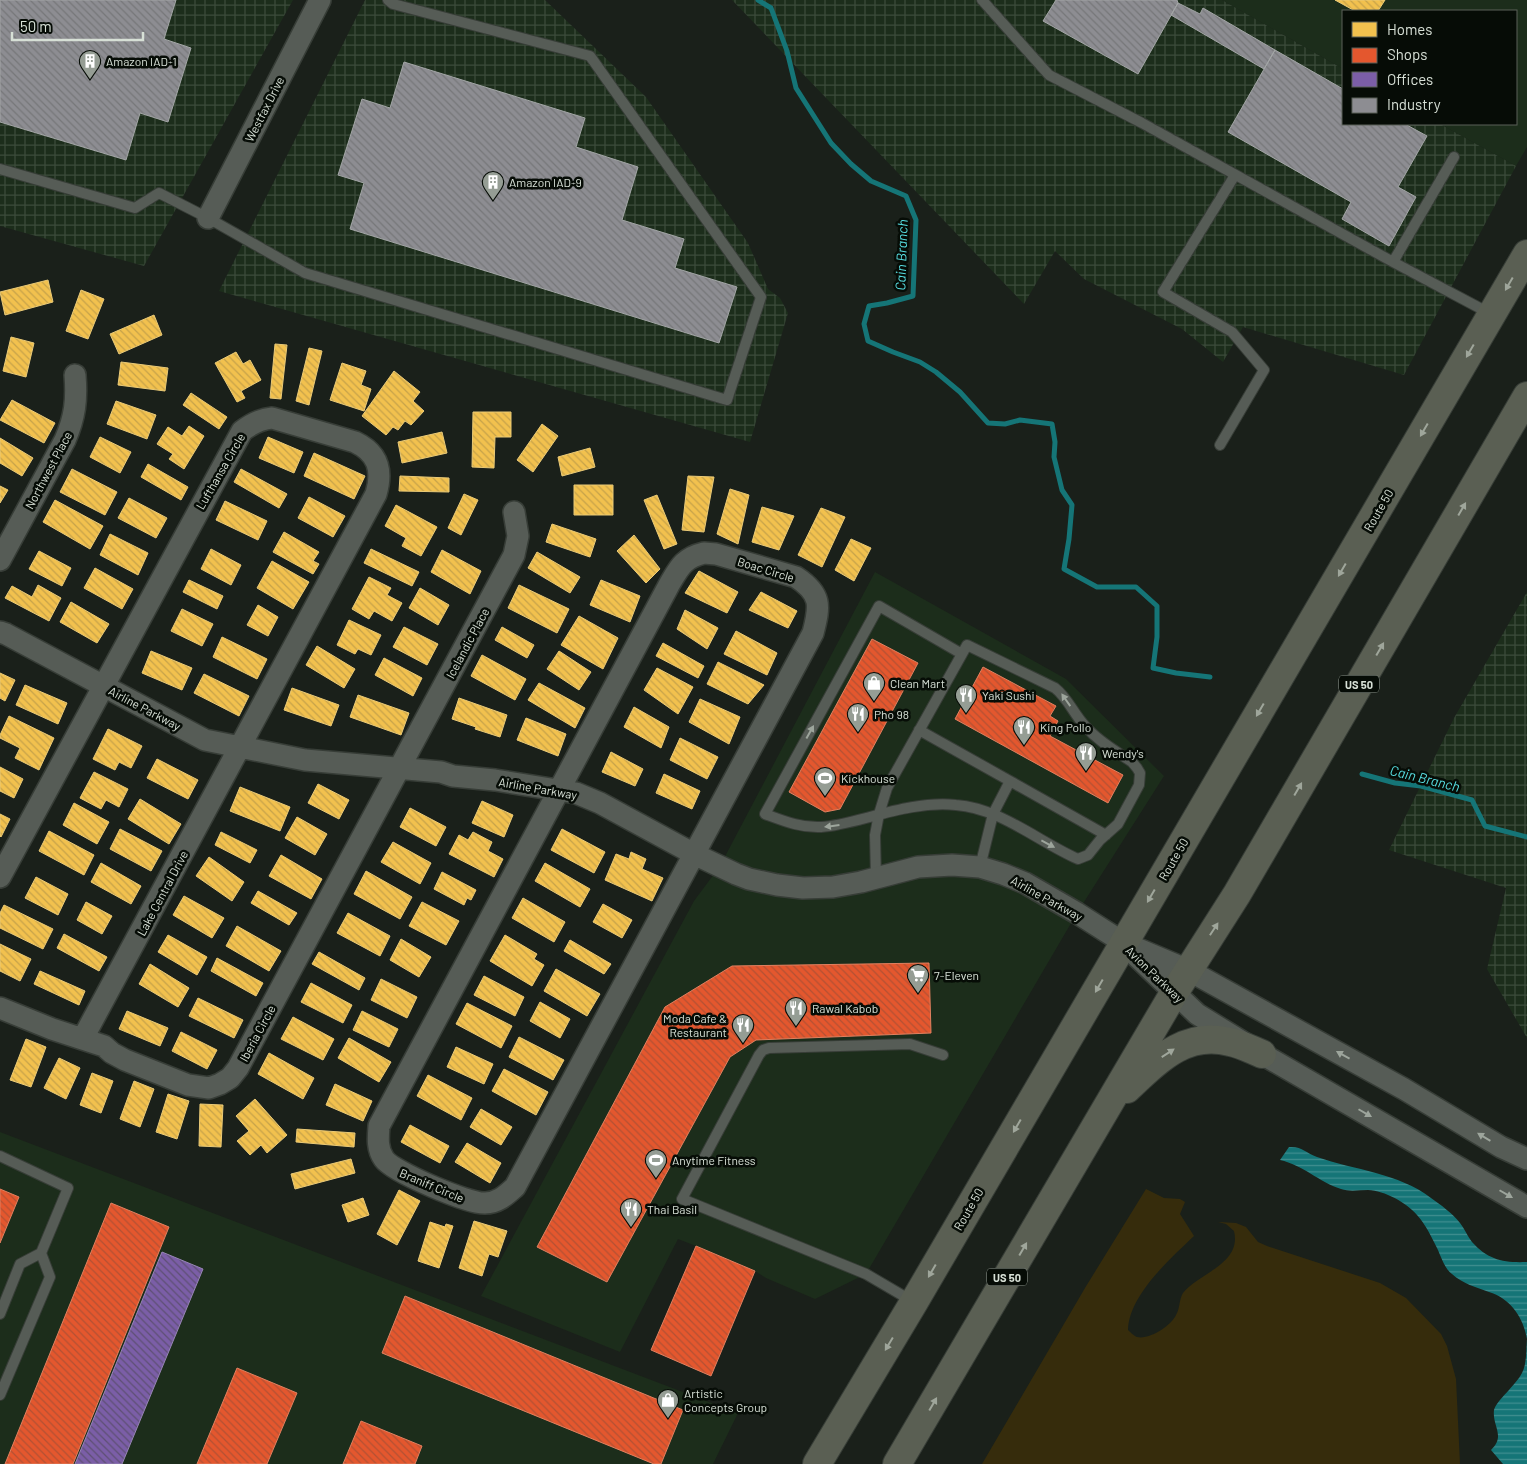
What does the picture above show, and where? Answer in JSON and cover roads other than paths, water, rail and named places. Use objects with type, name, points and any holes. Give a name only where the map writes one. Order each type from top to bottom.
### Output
[{"type":"highway","name":"Route 50","points":[[817,1464],[914,1302],[1527,254]]},
{"type":"highway","name":"US 50","points":[[897,1464],[1174,993],[1237,894],[1527,396]]},
{"type":"highway","points":[[1106,1108],[1162,1056],[1174,1048],[1208,1039],[1230,1042],[1262,1054]]},
{"type":"street","name":"Westfax Drive","points":[[208,218],[320,0]]},
{"type":"street","name":"Northwest Place","points":[[0,560],[65,440],[72,422],[76,403],[75,375]]},
{"type":"street","name":"Lufthansa Circle","points":[[103,685],[242,431],[252,424],[272,418],[364,446],[375,459],[379,470],[376,494],[240,747]]},
{"type":"street","name":"Icelandic Place","points":[[400,769],[514,555],[518,536],[514,512]]},
{"type":"street","name":"Boac Circle","points":[[557,791],[682,563],[704,553],[716,554],[796,577],[812,590],[817,601],[818,612],[813,633],[694,854]]},
{"type":"street","name":"Airline Parkway","points":[[0,632],[205,740],[305,760],[441,772],[453,776],[495,780],[576,793],[600,803],[694,854],[736,874],[777,885],[803,888],[833,887],[918,867],[952,864],[980,867],[1025,883],[1124,943]]},
{"type":"street","points":[[0,876],[103,685]]},
{"type":"street","name":"Lake Central Drive","points":[[83,1038],[240,747]]},
{"type":"street","name":"Iberia Circle","points":[[0,1008],[52,1029],[104,1046],[112,1054],[188,1085],[209,1088],[220,1084],[230,1078],[238,1068],[400,769]]},
{"type":"street","name":"Braniff Circle","points":[[557,791],[379,1126],[378,1145],[384,1160],[390,1166],[404,1173],[471,1201],[478,1202],[486,1203],[499,1200],[515,1187],[694,854]]},
{"type":"street","name":"Avion Parkway","points":[[1124,943],[1188,970],[1404,1089],[1501,1147],[1527,1159]]},
{"type":"street","name":"Avion Parkway","points":[[1124,943],[1197,1014],[1262,1054],[1527,1207]]},
{"type":"lane","points":[[0,168],[135,208],[159,193],[208,218],[305,273],[727,400],[761,297],[590,56],[393,4],[388,0]]},
{"type":"lane","points":[[982,0],[1049,75],[1492,314]]},
{"type":"lane","points":[[1393,262],[1454,157]]},
{"type":"lane","points":[[1220,445],[1264,370],[1232,332],[1163,292],[1235,175]]},
{"type":"lane","points":[[879,606],[964,650],[1055,688],[1062,694],[1092,734],[1132,762],[1137,768],[1140,779],[1139,785],[1118,824],[1100,840],[1088,855],[1078,859],[993,814],[970,806],[928,804],[879,814],[837,826],[820,827],[791,824],[765,814],[879,606]]},
{"type":"lane","points":[[876,878],[875,835],[887,788],[964,650]]},
{"type":"lane","points":[[919,730],[1106,835]]},
{"type":"lane","points":[[980,867],[993,814],[1010,781]]},
{"type":"lane","points":[[914,1302],[866,1274],[682,1199],[763,1050],[769,1048],[910,1044],[943,1055]]},
{"type":"lane","points":[[0,1156],[68,1188],[41,1253],[20,1264],[0,1314]]},
{"type":"lane","points":[[0,1395],[50,1278],[41,1253]]},
{"type":"water","points":[[1289,1147],[1304,1150],[1317,1157],[1391,1177],[1405,1183],[1439,1203],[1457,1219],[1472,1242],[1490,1257],[1511,1262],[1527,1262],[1527,1339],[1519,1316],[1510,1304],[1497,1295],[1465,1283],[1449,1271],[1426,1227],[1407,1206],[1381,1192],[1341,1189],[1288,1162],[1280,1160]]},
{"type":"water","points":[[1527,1339],[1527,1464],[1503,1464],[1491,1450],[1498,1440],[1494,1410],[1524,1369]]},
{"type":"waterway","name":"Cain Branch","points":[[758,0],[771,8],[787,51],[796,88],[831,143],[871,181],[906,196],[916,220],[913,296],[869,306],[864,324],[868,341],[920,362],[936,372],[960,392],[988,423],[1005,424],[1020,420],[1052,424],[1055,442],[1054,457],[1062,490],[1072,505],[1064,569],[1097,587],[1136,587],[1157,606],[1157,637],[1153,668],[1210,677]]},
{"type":"waterway","name":"Cain Branch","points":[[1362,774],[1395,783],[1421,786],[1472,800],[1485,826],[1527,837]]},
{"type":"place","name":"Amazon IAD-1","points":[[90,80]]},
{"type":"place","name":"Amazon IAD-9","points":[[493,201]]},
{"type":"place","name":"Clean Mart","points":[[874,702]]},
{"type":"place","name":"Yaki Sushi","points":[[966,714]]},
{"type":"place","name":"Pho 98","points":[[858,733]]},
{"type":"place","name":"King Pollo","points":[[1024,746]]},
{"type":"place","name":"Wendy's","points":[[1086,772]]},
{"type":"place","name":"Kickhouse","points":[[825,797]]},
{"type":"place","name":"7-Eleven","points":[[918,994]]},
{"type":"place","name":"Rawal Kabob","points":[[796,1027]]},
{"type":"place","name":"Moda Cafe & Restaurant","points":[[743,1044]]},
{"type":"place","name":"Anytime Fitness","points":[[656,1179]]},
{"type":"place","name":"Thai Basil","points":[[631,1228]]},
{"type":"place","name":"Artistic Concepts Group","points":[[668,1419]]}]
